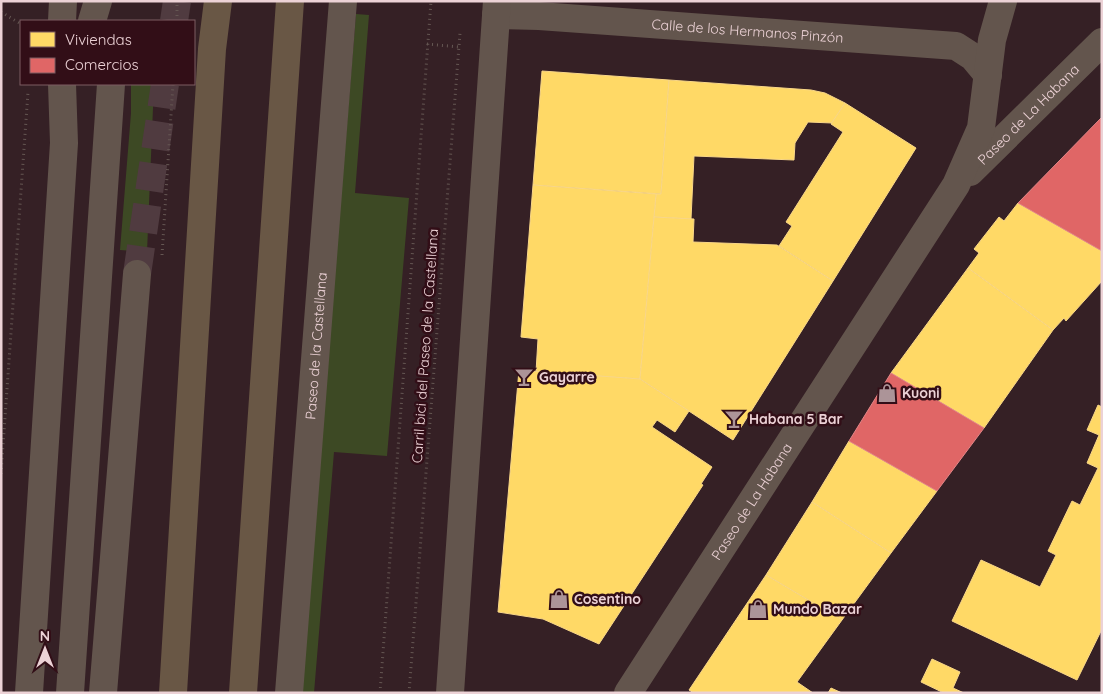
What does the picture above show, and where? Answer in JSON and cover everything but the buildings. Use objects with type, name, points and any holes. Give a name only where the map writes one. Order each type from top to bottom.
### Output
[{"type":"highway","points":[[173,693],[212,49],[218,1]]},
{"type":"highway","points":[[243,693],[290,1]]},
{"type":"street","points":[[62,20],[63,1]]},
{"type":"street","points":[[92,20],[98,1]]},
{"type":"street","name":"Paseo de la Castellana","points":[[289,693],[344,1]]},
{"type":"street","name":"Paseo de La Habana","points":[[628,693],[956,185],[982,128],[993,32],[1003,1]]},
{"type":"street","points":[[450,693],[496,8]]},
{"type":"street","name":"Calle de los Hermanos Pinzón","points":[[496,8],[960,47],[968,53],[988,76]]},
{"type":"street","name":"Paseo de La Habana","points":[[956,185],[1102,42]]},
{"type":"street","points":[[29,693],[64,143],[62,85]]},
{"type":"street","points":[[64,143],[75,85]]},
{"type":"street","points":[[70,693],[112,85]]},
{"type":"street","points":[[103,693],[137,274]]},
{"type":"path","points":[[176,20],[177,1]]},
{"type":"path","points":[[380,693],[430,1]]},
{"type":"path","points":[[1,12],[20,23]]},
{"type":"path","name":"Carril bici del Paseo de la Castellana","points":[[409,693],[460,31]]},
{"type":"path","points":[[1,474],[29,85]]},
{"type":"green space","points":[[356,14],[369,15],[355,193],[409,198],[387,456],[334,452],[314,693],[300,693]]},
{"type":"green space","points":[[131,85],[154,85],[147,252],[120,250],[131,113]]},
{"type":"tunnel","points":[[174,20],[177,1]]},
{"type":"tunnel","points":[[137,274],[165,85]]},
{"type":"place","name":"Gayarre","points":[[524,377]]},
{"type":"place","name":"Kuoni","points":[[887,393]]},
{"type":"place","name":"Habana 5 Bar","points":[[734,419]]},
{"type":"place","name":"Cosentino","points":[[559,599]]},
{"type":"place","name":"Mundo Bazar","points":[[758,609]]}]
